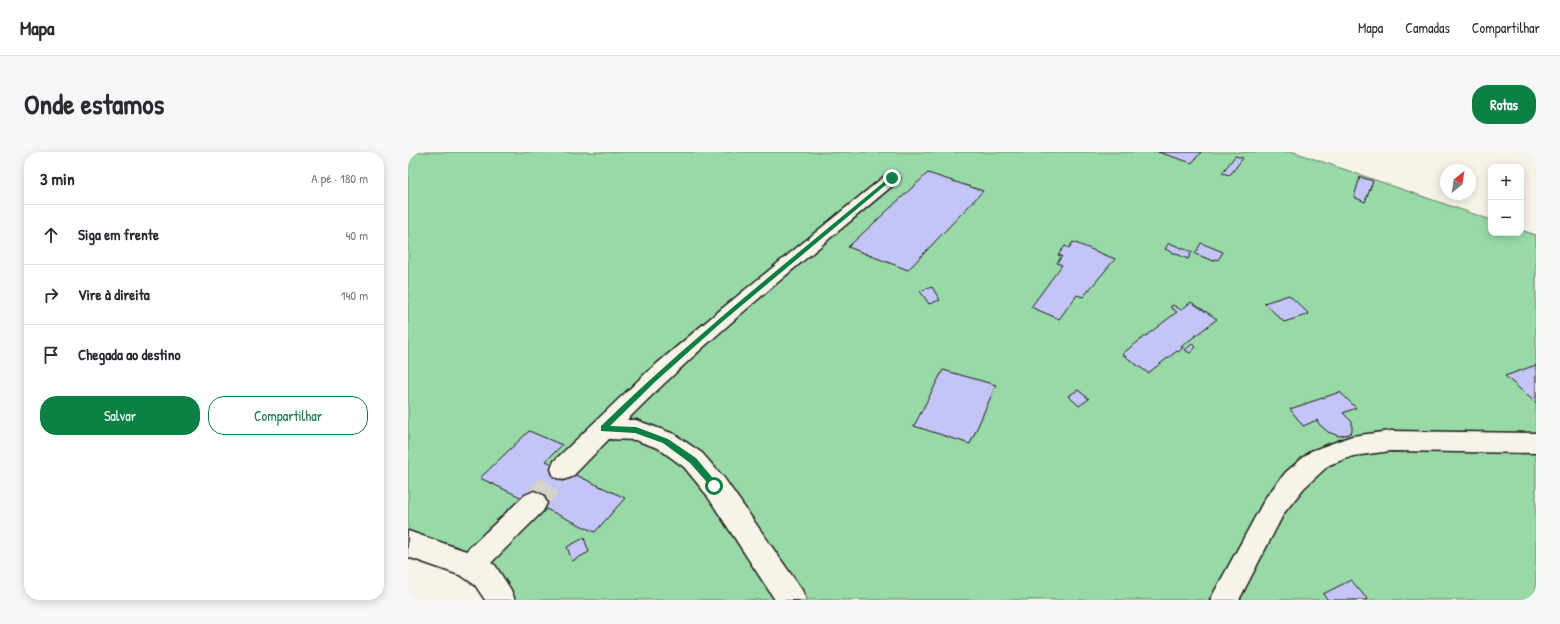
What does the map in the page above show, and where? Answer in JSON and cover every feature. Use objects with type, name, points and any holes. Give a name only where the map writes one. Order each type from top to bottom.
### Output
[{"type":"street","points":[[563,469],[654,379],[715,325],[892,178]]},
{"type":"street","points":[[603,428],[636,430],[666,441],[693,460],[714,486],[792,600]]},
{"type":"street","points":[[1224,600],[1275,505],[1295,480],[1320,458],[1352,446],[1391,441],[1536,443]]},
{"type":"street","points":[[470,566],[534,503]]},
{"type":"street","points":[[408,544],[470,566],[485,575],[501,600]]},
{"type":"green space","points":[[408,152],[1294,152],[1488,219],[1488,236],[1524,236],[1524,231],[1536,235],[1536,600],[515,600],[492,568],[408,536]]},
{"type":"building","points":[[1158,152],[1201,152],[1192,163]]},
{"type":"building","points":[[1235,156],[1243,158],[1230,175],[1222,173]]},
{"type":"building","points":[[928,173],[983,191],[908,270],[848,247]]},
{"type":"building","points":[[1360,177],[1373,181],[1365,202],[1354,197]]},
{"type":"building","points":[[1073,242],[1115,259],[1083,297],[1077,295],[1059,319],[1031,307],[1062,265],[1057,263],[1062,256],[1058,255],[1065,246],[1069,248]]},
{"type":"building","points":[[1169,243],[1192,252],[1188,259],[1165,249]]},
{"type":"building","points":[[1201,243],[1223,252],[1218,260],[1215,259],[1214,261],[1195,254]]},
{"type":"building","points":[[932,287],[940,300],[929,304],[920,291]]},
{"type":"building","points":[[1289,295],[1309,314],[1284,322],[1264,303]]},
{"type":"building","points":[[1191,302],[1217,319],[1181,347],[1183,348],[1178,352],[1177,351],[1148,373],[1122,354],[1177,312],[1170,307],[1173,305],[1181,310]]},
{"type":"building","points":[[1192,344],[1196,347],[1190,353],[1185,350]]},
{"type":"building","points":[[1536,365],[1536,403],[1505,376]]},
{"type":"building","points":[[943,370],[996,385],[970,444],[914,426]]},
{"type":"building","points":[[1078,390],[1089,399],[1079,406],[1068,396]]},
{"type":"building","points":[[1340,392],[1356,408],[1343,413],[1352,422],[1352,431],[1349,434],[1339,436],[1328,432],[1319,424],[1317,420],[1303,426],[1290,409]]},
{"type":"building","points":[[529,431],[562,445],[546,461],[625,498],[595,532],[480,478]]},
{"type":"building","points":[[584,538],[589,552],[572,561],[567,547]]},
{"type":"building","points":[[1351,580],[1368,600],[1328,600],[1323,594]]},
{"type":"tunnel","points":[[534,503],[563,469]]},
{"type":"route","points":[[714,486],[693,460],[666,441],[636,430],[603,428],[654,379],[720,321],[892,178]]}]
